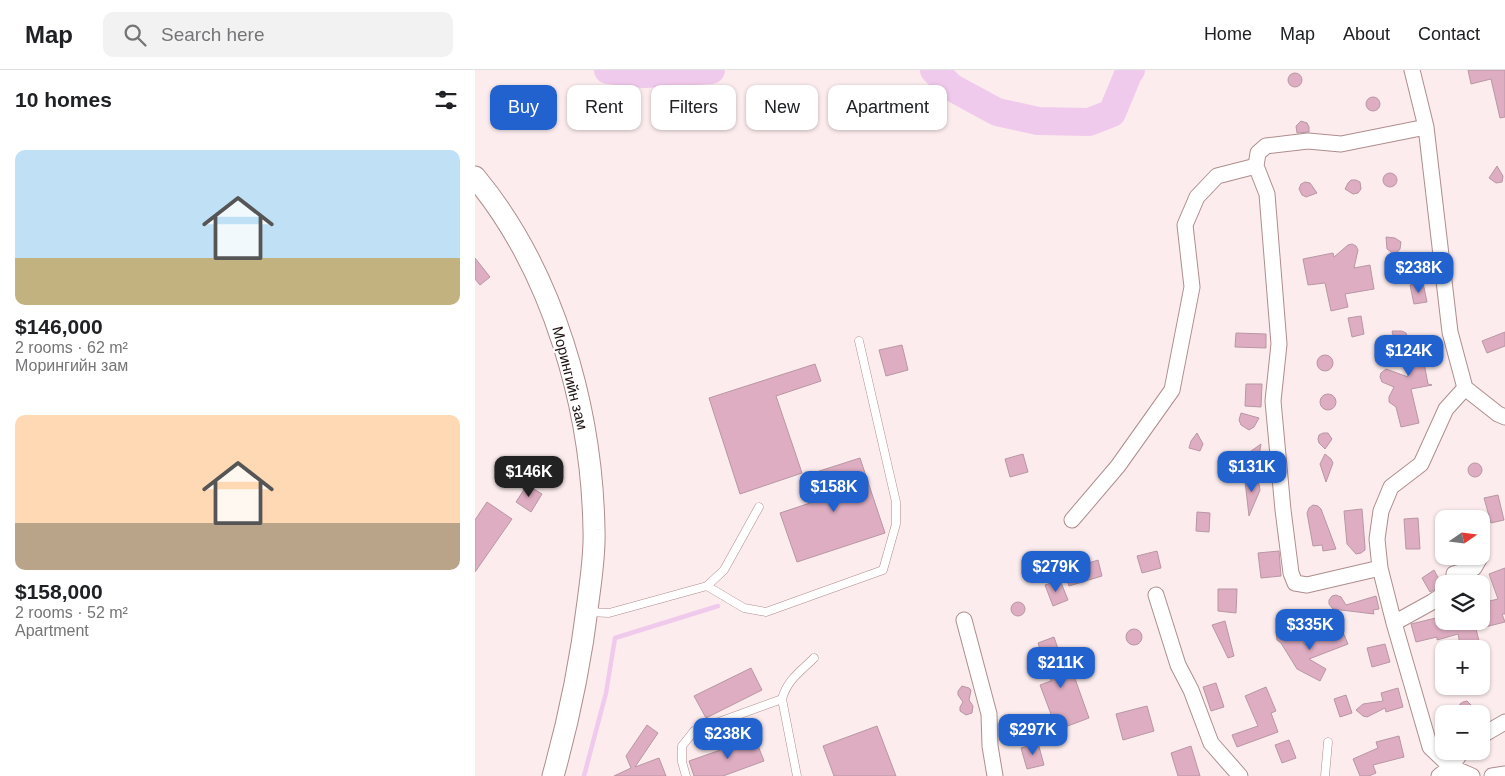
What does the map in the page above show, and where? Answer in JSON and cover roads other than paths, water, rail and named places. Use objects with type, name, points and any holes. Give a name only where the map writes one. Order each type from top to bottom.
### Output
[{"type":"main road","name":"Морингийн зам","points":[[475,178],[505,220],[534,270],[555,319],[571,369],[582,417],[591,471],[594,532],[587,612],[579,666],[553,776]]},
{"type":"street","points":[[1412,70],[1426,127],[1451,332],[1465,388],[1498,414],[1505,417]]},
{"type":"street","points":[[1380,568],[1307,585],[1295,583],[1291,573],[1273,401],[1279,344],[1267,194],[1257,166],[1258,153],[1266,146],[1308,141],[1341,144],[1426,127]]},
{"type":"street","points":[[1072,520],[1118,466],[1172,390],[1192,287],[1185,225],[1197,198],[1217,176],[1257,166]]},
{"type":"street","points":[[1465,388],[1446,409],[1421,464],[1391,487],[1381,511],[1377,538],[1380,568],[1394,623],[1431,747],[1445,771],[1472,776]]},
{"type":"street","points":[[1455,575],[1474,568],[1476,565]]},
{"type":"street","points":[[1156,594],[1178,665],[1191,690],[1211,743],[1240,776]]},
{"type":"street","points":[[1394,623],[1435,601]]},
{"type":"street","points":[[964,620],[989,714],[995,776]]},
{"type":"street","points":[[1490,731],[1505,722]]},
{"type":"street","points":[[1445,771],[1454,760]]},
{"type":"street","points":[[1492,776],[1505,774]]},
{"type":"lane","points":[[707,586],[744,608],[766,612],[883,570],[896,524],[896,502],[859,342]]},
{"type":"lane","points":[[587,612],[609,613],[707,586],[724,570],[759,508]]},
{"type":"lane","points":[[797,776],[782,699],[785,688],[792,678],[815,658]]},
{"type":"lane","points":[[687,776],[682,762],[682,746],[694,731],[782,699]]},
{"type":"lane","points":[[1325,776],[1329,742]]},
{"type":"waterway","points":[[608,70],[645,74],[711,70]]},
{"type":"waterway","points":[[934,70],[951,87],[997,112],[1038,121],[1089,122],[1112,113],[1131,70]]},
{"type":"waterway","points":[[584,776],[606,693],[615,638],[718,606]]}]
